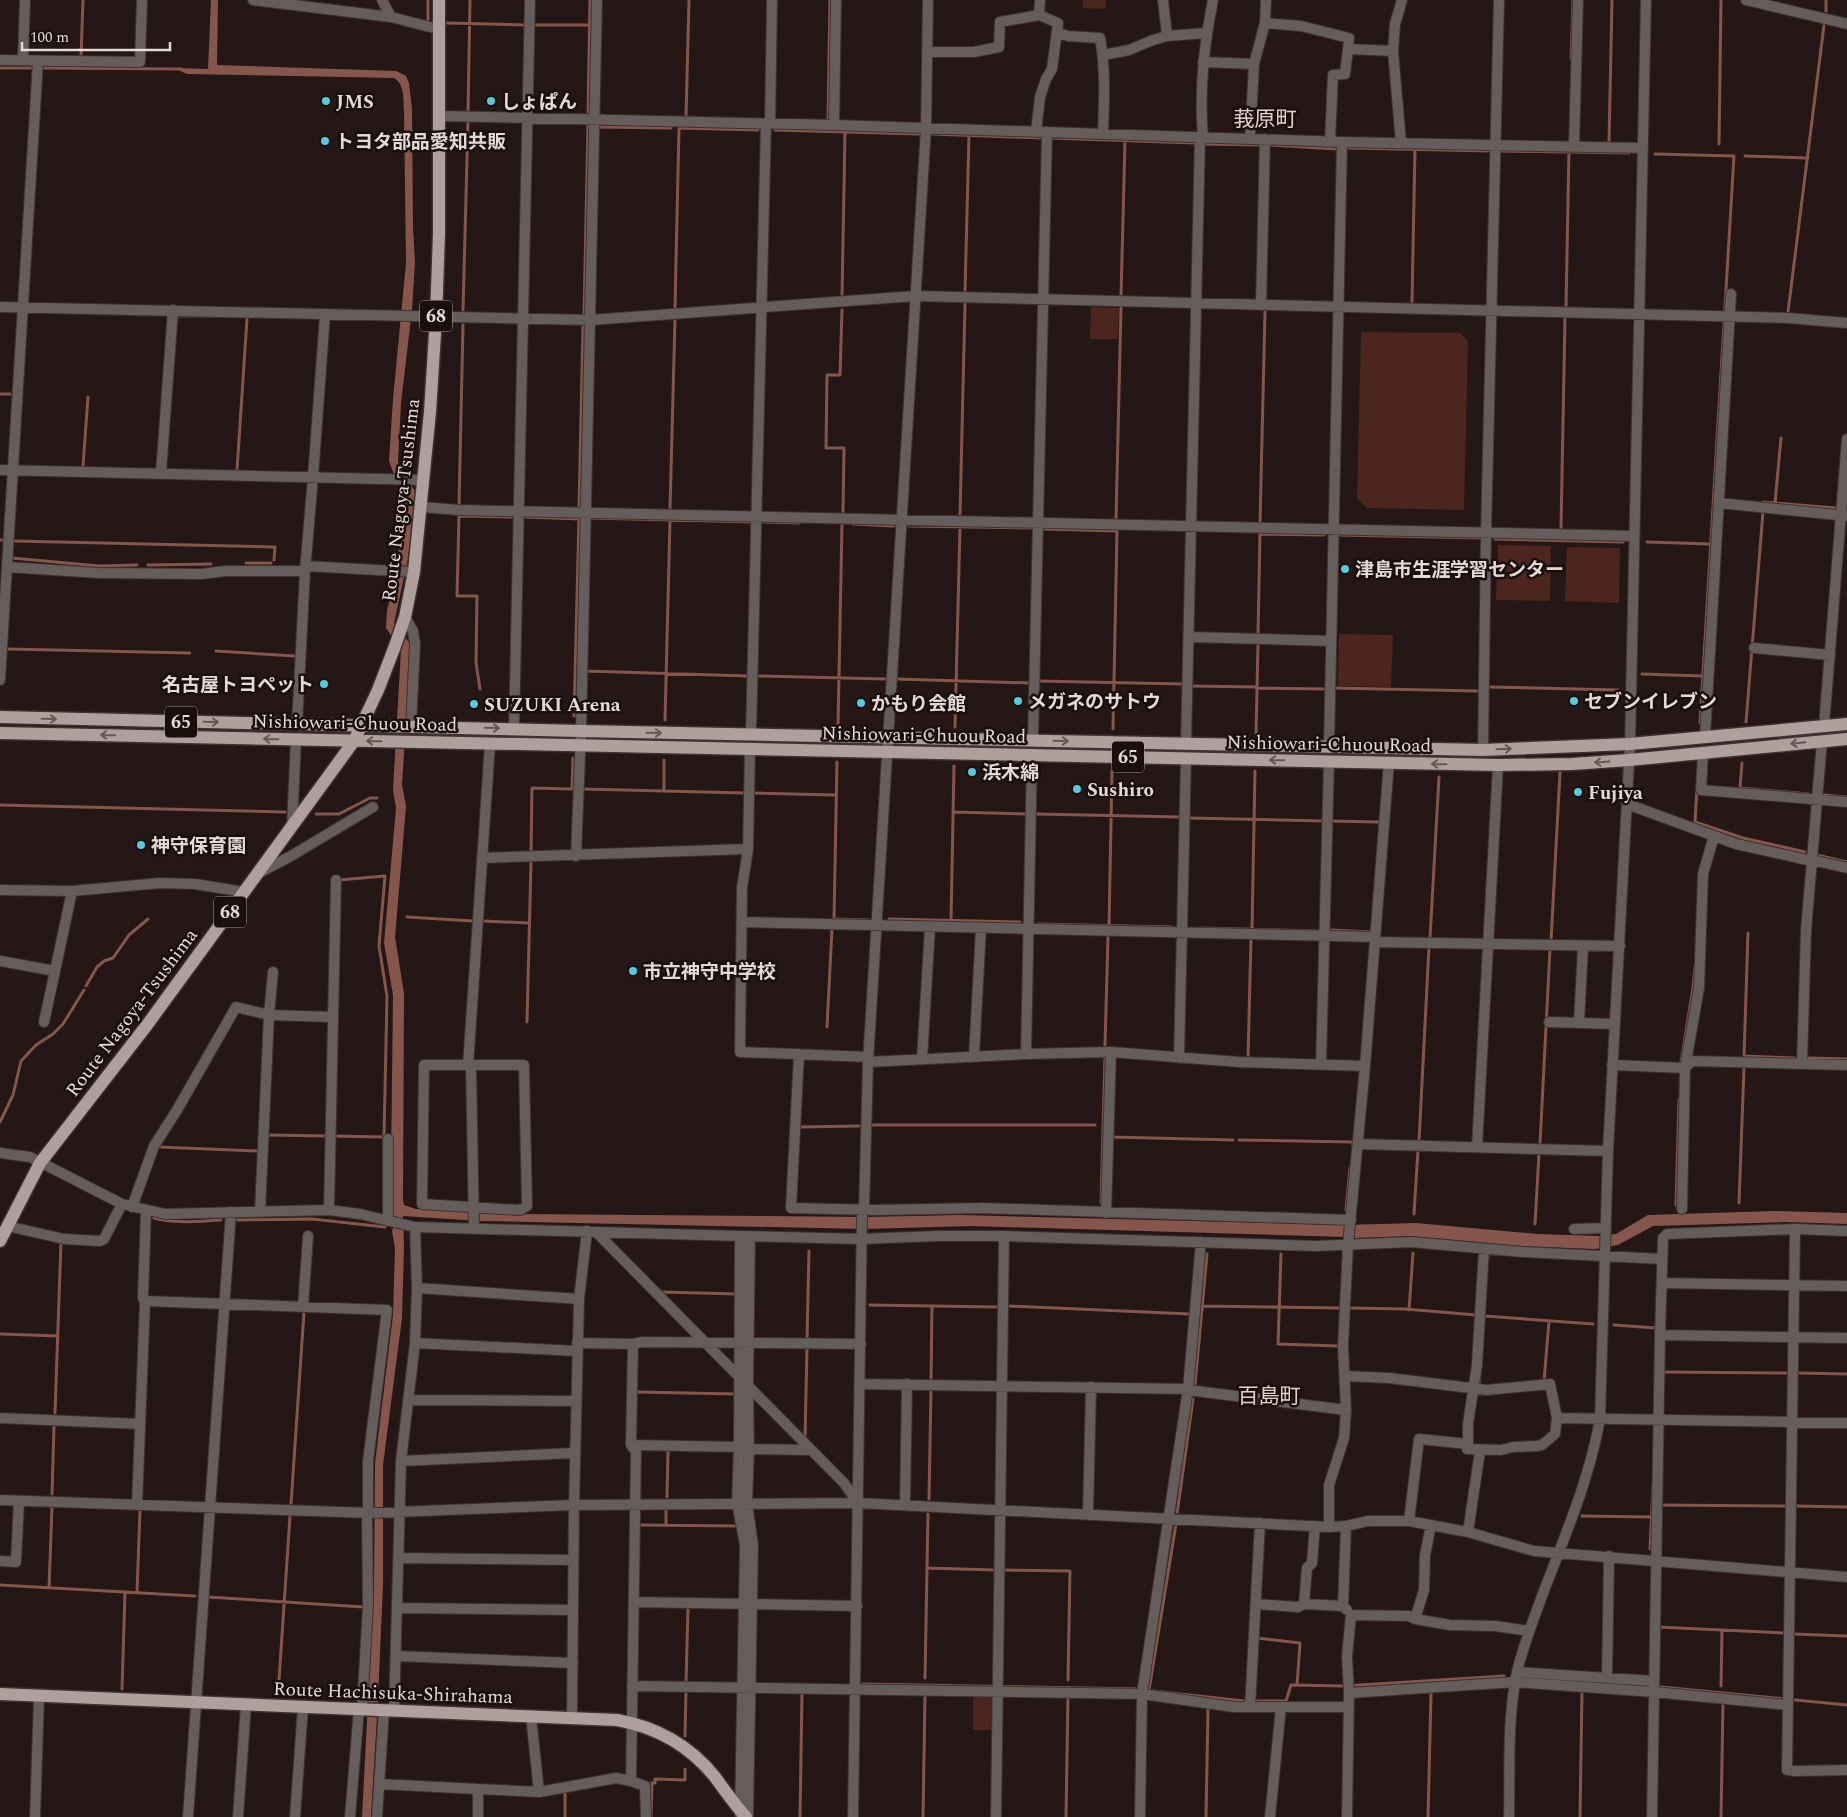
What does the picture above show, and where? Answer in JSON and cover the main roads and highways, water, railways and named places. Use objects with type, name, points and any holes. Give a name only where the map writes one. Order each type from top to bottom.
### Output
[{"type":"main road","name":"Route Nagoya-Tsushima","points":[[0,1241],[40,1163],[147,1025],[354,741],[378,690],[395,646],[403,623],[422,507],[430,412],[439,234],[439,0]]},
{"type":"main road","name":"Nishiowari-Chuou Road","points":[[0,718],[1483,750],[1630,744],[1847,724]]},
{"type":"main road","name":"Nishiowari-Chuou Road","points":[[0,733],[1498,765],[1572,764],[1629,760],[1847,739]]},
{"type":"main road","name":"Route Hachisuka-Shirahama","points":[[0,1694],[572,1717],[632,1722],[672,1738],[692,1754],[714,1776],[743,1815]]},
{"type":"waterway","points":[[81,57],[83,0]]},
{"type":"waterway","points":[[428,0],[428,20]]},
{"type":"waterway","points":[[468,112],[470,0]]},
{"type":"waterway","points":[[588,117],[590,0]]},
{"type":"waterway","points":[[686,117],[689,0]]},
{"type":"waterway","points":[[828,119],[830,0]]},
{"type":"waterway","points":[[1571,59],[1573,0]]},
{"type":"waterway","points":[[1609,142],[1612,0]]},
{"type":"waterway","points":[[1719,144],[1721,0]]},
{"type":"waterway","points":[[1826,0],[1826,11]]},
{"type":"waterway","points":[[447,23],[525,25]]},
{"type":"waterway","points":[[536,25],[590,25]]},
{"type":"waterway","points":[[1788,312],[1824,25]]},
{"type":"waterway","points":[[0,68],[33,68]]},
{"type":"waterway","points":[[44,68],[181,69]]},
{"type":"waterway","points":[[463,310],[468,121]]},
{"type":"waterway","points":[[584,314],[588,124]]},
{"type":"waterway","points":[[598,127],[671,128]]},
{"type":"waterway","points":[[679,128],[758,130]]},
{"type":"waterway","points":[[675,307],[679,128]]},
{"type":"waterway","points":[[775,130],[919,134]]},
{"type":"waterway","points":[[842,297],[845,132]]},
{"type":"waterway","points":[[931,134],[1042,138]]},
{"type":"waterway","points":[[965,292],[969,135]]},
{"type":"waterway","points":[[1050,138],[1195,143]]},
{"type":"waterway","points":[[1121,296],[1125,141]]},
{"type":"waterway","points":[[1203,144],[1261,145]]},
{"type":"waterway","points":[[1269,145],[1337,149]]},
{"type":"waterway","points":[[1348,148],[1491,151]]},
{"type":"waterway","points":[[1412,302],[1415,149]]},
{"type":"waterway","points":[[1566,307],[1569,149]]},
{"type":"waterway","points":[[1500,151],[1629,153]]},
{"type":"waterway","points":[[1655,154],[1734,156],[1700,723]]},
{"type":"waterway","points":[[1745,156],[1808,158]]},
{"type":"waterway","points":[[960,515],[965,304]]},
{"type":"waterway","points":[[1116,519],[1121,308]]},
{"type":"waterway","points":[[842,310],[840,375],[827,375],[826,448],[844,448],[843,512]]},
{"type":"waterway","points":[[1260,523],[1265,311]]},
{"type":"waterway","points":[[1561,529],[1565,317]]},
{"type":"waterway","points":[[237,470],[247,319]]},
{"type":"waterway","points":[[670,509],[675,319]]},
{"type":"waterway","points":[[459,505],[463,325]]},
{"type":"waterway","points":[[579,507],[583,326]]},
{"type":"waterway","points":[[0,394],[10,394]]},
{"type":"waterway","points":[[83,466],[88,397]]},
{"type":"waterway","points":[[1775,503],[1781,438]]},
{"type":"waterway","points":[[1763,502],[1835,508]]},
{"type":"waterway","points":[[1746,722],[1763,512]]},
{"type":"waterway","points":[[459,514],[457,596],[477,596],[476,663],[480,689]]},
{"type":"waterway","points":[[459,516],[512,517]]},
{"type":"waterway","points":[[525,517],[580,519]]},
{"type":"waterway","points":[[574,716],[579,517]]},
{"type":"waterway","points":[[590,518],[752,522]]},
{"type":"waterway","points":[[665,720],[670,520]]},
{"type":"waterway","points":[[762,522],[799,523]]},
{"type":"waterway","points":[[838,726],[842,523]]},
{"type":"waterway","points":[[853,524],[894,526]]},
{"type":"waterway","points":[[908,526],[1031,528]]},
{"type":"waterway","points":[[955,727],[960,527]]},
{"type":"waterway","points":[[1044,529],[1117,531],[1113,729]]},
{"type":"waterway","points":[[1258,635],[1260,532]]},
{"type":"waterway","points":[[1260,534],[1324,535]]},
{"type":"waterway","points":[[1339,535],[1480,538]]},
{"type":"waterway","points":[[1495,539],[1623,542]]},
{"type":"waterway","points":[[14,541],[275,547],[274,560]]},
{"type":"waterway","points":[[1647,542],[1710,544]]},
{"type":"waterway","points":[[12,558],[99,566],[137,565]]},
{"type":"waterway","points":[[246,563],[271,563]]},
{"type":"waterway","points":[[148,565],[211,564]]},
{"type":"waterway","points":[[1256,735],[1258,643]]},
{"type":"waterway","points":[[9,649],[190,653]]},
{"type":"waterway","points":[[216,651],[295,656]]},
{"type":"waterway","points":[[585,671],[748,676]]},
{"type":"waterway","points":[[1642,674],[1703,676]]},
{"type":"waterway","points":[[758,676],[885,679]]},
{"type":"waterway","points":[[897,679],[1030,683]]},
{"type":"waterway","points":[[1037,681],[1184,684]]},
{"type":"waterway","points":[[1191,686],[1257,687]]},
{"type":"waterway","points":[[1490,687],[1619,690]]},
{"type":"waterway","points":[[1257,688],[1325,689]]},
{"type":"waterway","points":[[1334,688],[1477,691]]},
{"type":"waterway","points":[[531,853],[532,788],[572,789],[573,758]]},
{"type":"waterway","points":[[664,760],[664,791]]},
{"type":"waterway","points":[[837,762],[834,919],[869,920]]},
{"type":"waterway","points":[[1742,763],[1740,788],[1809,794]]},
{"type":"waterway","points":[[951,921],[954,766]]},
{"type":"waterway","points":[[1109,926],[1112,771]]},
{"type":"waterway","points":[[1252,929],[1255,771]]},
{"type":"waterway","points":[[1551,941],[1560,772]]},
{"type":"waterway","points":[[1430,938],[1439,777]]},
{"type":"waterway","points":[[1697,788],[1695,822],[1743,838],[1805,852]]},
{"type":"waterway","points":[[583,789],[744,793]]},
{"type":"waterway","points":[[755,793],[836,795]]},
{"type":"waterway","points":[[1823,795],[1847,797]]},
{"type":"waterway","points":[[316,814],[339,814],[370,798],[377,798]]},
{"type":"waterway","points":[[0,805],[285,812]]},
{"type":"waterway","points":[[953,812],[1025,814]]},
{"type":"waterway","points":[[1037,814],[1180,817]]},
{"type":"waterway","points":[[1189,818],[1323,821]]},
{"type":"waterway","points":[[1330,821],[1379,822],[1379,824]]},
{"type":"waterway","points":[[1817,855],[1847,862]]},
{"type":"waterway","points":[[527,1022],[531,862]]},
{"type":"waterway","points":[[333,1136],[384,1137],[387,996],[379,946],[385,876],[339,880]]},
{"type":"waterway","points":[[407,917],[473,921]]},
{"type":"waterway","points":[[86,986],[97,967],[104,961],[113,958],[129,935],[148,919]]},
{"type":"waterway","points":[[889,919],[1020,922]]},
{"type":"waterway","points":[[483,921],[529,923]]},
{"type":"waterway","points":[[1038,924],[1172,927]]},
{"type":"waterway","points":[[1200,928],[1319,931]]},
{"type":"waterway","points":[[827,1027],[832,929]]},
{"type":"waterway","points":[[1331,930],[1371,932],[1371,930]]},
{"type":"waterway","points":[[1748,933],[1744,1056],[1795,1058]]},
{"type":"waterway","points":[[1105,1045],[1108,937]]},
{"type":"waterway","points":[[1248,1058],[1251,938]]},
{"type":"waterway","points":[[1419,1141],[1429,947]]},
{"type":"waterway","points":[[1540,1144],[1550,949]]},
{"type":"waterway","points":[[1681,1062],[1695,966]]},
{"type":"waterway","points":[[0,1122],[13,1095],[21,1061],[36,1045],[53,1034],[63,1024],[84,990]]},
{"type":"waterway","points":[[1101,1203],[1105,1056]]},
{"type":"waterway","points":[[1809,1058],[1847,1059]]},
{"type":"waterway","points":[[1739,1203],[1744,1068]]},
{"type":"waterway","points":[[1676,1205],[1679,1099]]},
{"type":"waterway","points":[[871,1125],[1095,1125]]},
{"type":"waterway","points":[[800,1127],[859,1126]]},
{"type":"waterway","points":[[267,1135],[327,1136]]},
{"type":"waterway","points":[[1111,1137],[1233,1140]]},
{"type":"waterway","points":[[1239,1140],[1352,1142],[1353,1146]]},
{"type":"waterway","points":[[159,1147],[259,1151],[259,1149]]},
{"type":"waterway","points":[[1414,1214],[1418,1150]]},
{"type":"waterway","points":[[1535,1224],[1539,1153]]},
{"type":"waterway","points":[[1346,1210],[1350,1168]]},
{"type":"waterway","points":[[154,1218],[179,1222],[221,1220]]},
{"type":"waterway","points":[[237,1220],[312,1219],[385,1227]]},
{"type":"waterway","points":[[55,1413],[61,1241]]},
{"type":"waterway","points":[[807,1340],[809,1251]]},
{"type":"waterway","points":[[1409,1310],[1413,1253]]},
{"type":"waterway","points":[[1195,1385],[1207,1254]]},
{"type":"waterway","points":[[1281,1254],[1278,1344],[1339,1346]]},
{"type":"waterway","points":[[661,1292],[737,1294]]},
{"type":"waterway","points":[[870,1305],[998,1307]]},
{"type":"waterway","points":[[931,1380],[932,1306]]},
{"type":"waterway","points":[[1008,1306],[1190,1314]]},
{"type":"waterway","points":[[1202,1306],[1341,1308]]},
{"type":"waterway","points":[[1350,1308],[1405,1309],[1476,1315]]},
{"type":"waterway","points":[[291,1504],[304,1312]]},
{"type":"waterway","points":[[1485,1316],[1593,1324]]},
{"type":"waterway","points":[[1544,1381],[1549,1321]]},
{"type":"waterway","points":[[1614,1325],[1656,1328],[1656,1330]]},
{"type":"waterway","points":[[1,1334],[58,1336]]},
{"type":"waterway","points":[[805,1437],[807,1348]]},
{"type":"waterway","points":[[1662,1372],[1787,1373]]},
{"type":"waterway","points":[[1798,1373],[1847,1374]]},
{"type":"waterway","points":[[1479,1386],[1480,1374]]},
{"type":"waterway","points":[[929,1499],[931,1390]]},
{"type":"waterway","points":[[638,1392],[736,1394]]},
{"type":"waterway","points":[[1177,1514],[1193,1399]]},
{"type":"waterway","points":[[52,1494],[54,1427]]},
{"type":"waterway","points":[[667,1497],[668,1450]]},
{"type":"waterway","points":[[1650,1549],[1653,1485]]},
{"type":"waterway","points":[[1659,1505],[1786,1506]]},
{"type":"waterway","points":[[1796,1506],[1847,1507]]},
{"type":"waterway","points":[[49,1588],[52,1507]]},
{"type":"waterway","points":[[666,1509],[666,1525]]},
{"type":"waterway","points":[[137,1592],[140,1510]]},
{"type":"waterway","points":[[925,1678],[928,1514]]},
{"type":"waterway","points":[[278,1695],[290,1516]]},
{"type":"waterway","points":[[1582,1516],[1651,1517]]},
{"type":"waterway","points":[[1149,1690],[1176,1524]]},
{"type":"waterway","points":[[641,1525],[738,1526]]},
{"type":"waterway","points":[[927,1568],[995,1570]]},
{"type":"waterway","points":[[1004,1570],[1070,1571],[1068,1680]]},
{"type":"waterway","points":[[0,1585],[195,1596]]},
{"type":"waterway","points":[[122,1689],[125,1592]]},
{"type":"waterway","points":[[208,1597],[363,1607]]},
{"type":"waterway","points":[[686,1682],[688,1608]]},
{"type":"waterway","points":[[1658,1627],[1784,1633]]},
{"type":"waterway","points":[[1721,1686],[1722,1630]]},
{"type":"waterway","points":[[1793,1634],[1847,1636]]},
{"type":"waterway","points":[[1256,1638],[1300,1643],[1297,1685]]},
{"type":"waterway","points":[[1256,1701],[1286,1701],[1291,1685],[1344,1686],[1504,1676]]},
{"type":"waterway","points":[[1538,1679],[1661,1687],[1847,1705]]},
{"type":"waterway","points":[[863,1684],[1142,1689]]},
{"type":"waterway","points":[[1153,1691],[1244,1701]]},
{"type":"waterway","points":[[1580,1817],[1582,1691]]},
{"type":"waterway","points":[[685,1736],[686,1692]]},
{"type":"waterway","points":[[800,1817],[802,1693]]},
{"type":"waterway","points":[[1428,1817],[1431,1694]]},
{"type":"waterway","points":[[923,1817],[925,1695]]},
{"type":"waterway","points":[[1066,1817],[1068,1696]]},
{"type":"waterway","points":[[1721,1817],[1723,1702]]},
{"type":"waterway","points":[[1206,1817],[1208,1710]]},
{"type":"waterway","points":[[651,1817],[652,1783],[655,1783],[655,1779],[685,1780],[685,1769]]},
{"type":"waterway","points":[[565,1793],[565,1817]]},
{"type":"place","name":"JMS","points":[[326,101]]},
{"type":"place","name":"しょぱん","points":[[491,101]]},
{"type":"place","name":"トヨタ部品愛知共販","points":[[325,141]]},
{"type":"place","name":"津島市生涯学習センター","points":[[1345,569]]},
{"type":"place","name":"名古屋トヨペット","points":[[324,684]]},
{"type":"place","name":"メガネのサトウ","points":[[1018,701]]},
{"type":"place","name":"セブンイレブン","points":[[1574,701]]},
{"type":"place","name":"かもり会館","points":[[861,703]]},
{"type":"place","name":"SUZUKI Arena","points":[[474,704]]},
{"type":"place","name":"浜木綿","points":[[972,772]]},
{"type":"place","name":"Sushiro","points":[[1077,789]]},
{"type":"place","name":"Fujiya","points":[[1578,792]]},
{"type":"place","name":"神守保育園","points":[[141,845]]},
{"type":"place","name":"市立神守中学校","points":[[633,971]]},
{"type":"district","name":"莪原町","points":[[1265,119]]},
{"type":"district","name":"百島町","points":[[1269,1396]]}]
